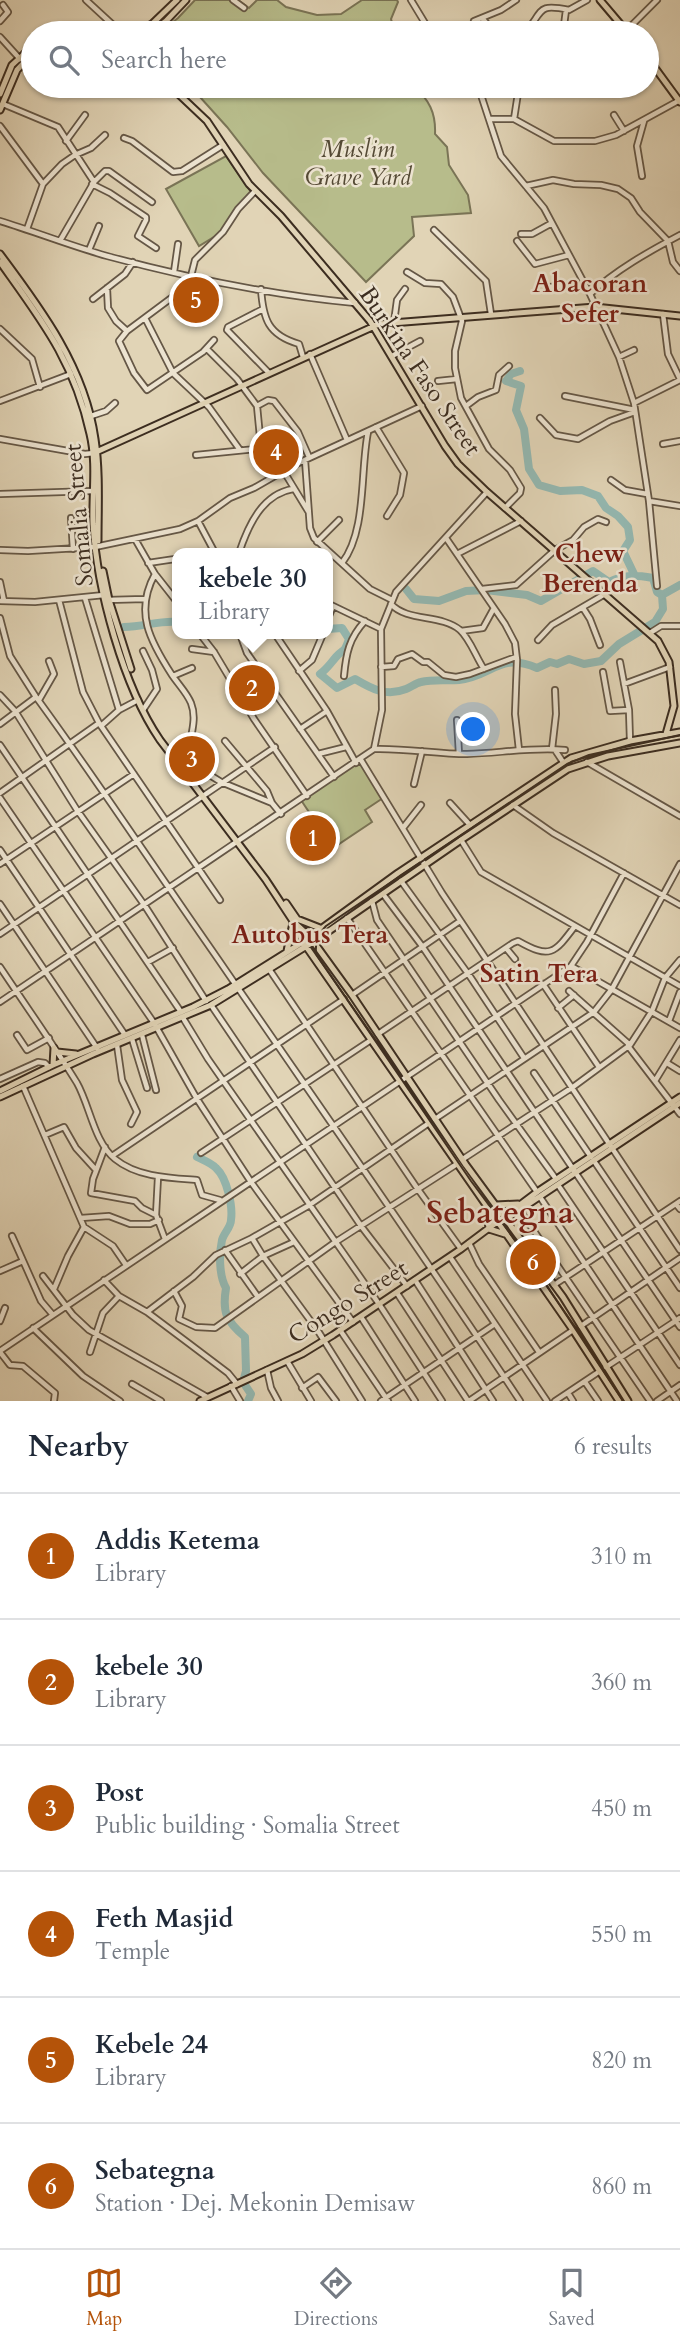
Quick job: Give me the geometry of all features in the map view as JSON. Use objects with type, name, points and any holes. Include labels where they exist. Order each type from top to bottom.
[{"type":"main road","points":[[155,21],[177,0]]},
{"type":"main road","points":[[166,21],[186,0]]},
{"type":"main road","points":[[600,0],[618,21]]},
{"type":"main road","points":[[0,94],[7,74],[21,59]]},
{"type":"main road","points":[[2,107],[21,59]]},
{"type":"main road","points":[[659,73],[680,101]]},
{"type":"main road","name":"Burkina Faso Street","points":[[183,98],[207,121],[255,191],[281,216],[374,326],[454,458],[487,492],[648,631],[666,654],[674,706],[666,734]]},
{"type":"main road","points":[[0,254],[64,347],[78,377],[88,417]]},
{"type":"main road","name":"Somalia Street","points":[[0,262],[53,337],[72,373],[88,417],[95,453],[93,491],[97,546],[106,598],[138,700],[160,740],[241,841],[294,921],[304,944],[400,1081],[432,1121]]},
{"type":"main road","points":[[97,546],[95,453],[374,326],[394,322],[595,307],[680,316]]},
{"type":"main road","points":[[106,598],[144,709]]},
{"type":"main road","points":[[674,706],[679,715]]},
{"type":"main road","points":[[311,939],[322,935],[383,894],[470,825],[564,762],[578,755],[630,741],[680,732]]},
{"type":"main road","points":[[0,1097],[82,1053],[182,1015],[238,986],[295,952],[320,928],[461,840],[549,781],[587,762],[680,743]]},
{"type":"main road","points":[[241,841],[297,919],[320,928]]},
{"type":"main road","points":[[294,921],[311,939],[352,995],[497,1223],[573,1330],[628,1401]]},
{"type":"main road","points":[[287,951],[294,921]]},
{"type":"main road","points":[[321,954],[322,935]]},
{"type":"main road","points":[[238,986],[287,951],[304,944]]},
{"type":"main road","points":[[295,952],[315,959]]},
{"type":"main road","points":[[0,1090],[51,1066],[64,1064],[142,1035],[155,1026]]},
{"type":"main road","points":[[51,1066],[56,1050],[66,1054],[82,1053]]},
{"type":"main road","points":[[490,1228],[676,1104],[680,1097]]},
{"type":"main road","points":[[432,1121],[463,1159],[554,1285],[581,1326],[619,1401]]},
{"type":"main road","points":[[495,1205],[522,1208]]},
{"type":"main road","points":[[487,1207],[490,1228]]},
{"type":"main road","points":[[518,1235],[517,1222],[522,1208]]},
{"type":"main road","points":[[490,1228],[507,1234]]},
{"type":"main road","name":"Congo Street","points":[[203,1400],[287,1361],[324,1340],[433,1269],[490,1228]]},
{"type":"street","points":[[86,0],[108,21]]},
{"type":"street","points":[[233,0],[244,8]]},
{"type":"street","points":[[411,0],[424,21]]},
{"type":"street","points":[[474,21],[501,10],[516,0]]},
{"type":"street","points":[[534,21],[543,9],[554,6],[566,10],[576,8],[587,0]]},
{"type":"street","points":[[637,21],[657,0]]},
{"type":"street","points":[[0,21],[8,12],[3,5]]},
{"type":"street","points":[[565,21],[566,10]]},
{"type":"street","points":[[0,37],[21,59]]},
{"type":"street","points":[[482,98],[501,156],[538,200],[552,223],[590,294],[619,357],[635,408],[649,501],[657,586]]},
{"type":"street","points":[[514,119],[517,98]]},
{"type":"street","points":[[490,119],[514,119],[554,141],[595,141],[624,131],[680,101]]},
{"type":"street","points":[[2,107],[55,125],[93,183],[146,216],[138,235],[156,248]]},
{"type":"street","points":[[66,141],[85,115]]},
{"type":"street","points":[[614,116],[624,131]]},
{"type":"street","points":[[642,176],[637,146],[644,121]]},
{"type":"street","points":[[0,126],[43,184]]},
{"type":"street","points":[[27,229],[43,184],[62,163],[91,148],[104,135]]},
{"type":"street","points":[[124,138],[175,173],[223,145]]},
{"type":"street","points":[[60,240],[93,183],[108,171],[152,202]]},
{"type":"street","points":[[526,186],[553,180],[613,187],[631,198],[640,212],[668,242],[673,262],[680,271]]},
{"type":"street","points":[[214,340],[207,349],[146,390],[134,373],[119,338],[174,297],[191,276],[195,260],[223,232],[238,209],[255,191]]},
{"type":"street","points":[[0,221],[89,250],[191,276],[355,303]]},
{"type":"street","points":[[521,234],[532,234],[552,223]]},
{"type":"street","points":[[89,250],[99,226]]},
{"type":"street","points":[[434,230],[486,281],[491,314]]},
{"type":"street","points":[[590,294],[632,263],[680,235]]},
{"type":"street","points":[[517,241],[535,264],[569,255]]},
{"type":"street","points":[[174,272],[178,244]]},
{"type":"street","points":[[93,299],[128,271],[133,262]]},
{"type":"street","points":[[407,272],[425,283],[444,286],[453,297],[461,317],[461,326],[455,342],[461,398],[489,449],[510,470],[520,485],[520,493],[505,508]]},
{"type":"street","points":[[548,287],[584,285]]},
{"type":"street","points":[[107,288],[108,307],[116,321],[127,331]]},
{"type":"street","points":[[261,289],[262,309],[271,328],[282,338],[298,344],[303,357]]},
{"type":"street","points":[[394,322],[396,302],[405,289]]},
{"type":"street","points":[[262,309],[227,330],[269,373]]},
{"type":"street","points":[[540,418],[556,435],[578,439],[635,408],[680,379],[664,336],[663,314]]},
{"type":"street","points":[[145,318],[173,373],[205,402],[240,450]]},
{"type":"street","points":[[0,329],[32,359],[40,387]]},
{"type":"street","points":[[392,356],[420,341]]},
{"type":"street","points":[[207,349],[243,385],[257,407],[260,437],[256,449]]},
{"type":"street","points":[[619,357],[634,350]]},
{"type":"street","points":[[310,354],[347,440]]},
{"type":"street","points":[[673,365],[680,362]]},
{"type":"street","points":[[466,406],[478,397],[496,390],[499,375],[509,366]]},
{"type":"street","points":[[0,401],[72,373]]},
{"type":"street","points":[[438,381],[457,379]]},
{"type":"street","points":[[565,396],[635,408]]},
{"type":"street","points":[[257,407],[268,400],[274,401],[298,432],[307,458],[311,532],[324,548]]},
{"type":"street","points":[[88,417],[106,411],[115,403]]},
{"type":"street","points":[[0,550],[73,549],[174,530],[198,521],[228,499],[251,490],[307,458],[422,406]]},
{"type":"street","points":[[376,427],[404,474],[400,495],[387,516]]},
{"type":"street","points":[[342,563],[349,555],[352,544],[362,491],[368,431]]},
{"type":"street","points":[[0,439],[85,454],[95,453]]},
{"type":"street","points":[[663,444],[680,441]]},
{"type":"street","points":[[196,455],[256,449]]},
{"type":"street","points":[[256,449],[274,475]]},
{"type":"street","points":[[283,470],[309,512]]},
{"type":"street","points":[[611,480],[625,490],[647,494]]},
{"type":"street","points":[[241,548],[251,523],[275,494],[293,489]]},
{"type":"street","points":[[0,494],[93,491]]},
{"type":"street","points":[[374,749],[382,716],[381,629],[390,605],[402,583],[487,492]]},
{"type":"street","points":[[649,501],[680,506]]},
{"type":"street","points":[[71,518],[73,549]]},
{"type":"street","points":[[317,542],[339,520]]},
{"type":"street","points":[[484,592],[516,586],[555,550],[573,540],[584,527],[596,520],[606,522]]},
{"type":"street","points":[[198,521],[212,548]]},
{"type":"street","points":[[457,554],[521,521]]},
{"type":"street","points":[[446,538],[512,636],[516,660],[515,704],[519,750]]},
{"type":"street","points":[[135,539],[155,574],[172,596]]},
{"type":"street","points":[[333,555],[370,589],[400,611],[445,623],[461,631],[484,669]]},
{"type":"street","points":[[148,563],[172,559]]},
{"type":"street","points":[[155,574],[145,599],[148,627],[157,652],[189,699],[194,716],[190,762],[221,782],[272,803]]},
{"type":"street","points":[[0,582],[2,601],[145,599]]},
{"type":"street","points":[[538,640],[552,625],[605,594]]},
{"type":"street","points":[[85,598],[119,710]]},
{"type":"street","points":[[59,600],[85,697],[100,725],[219,900]]},
{"type":"street","points":[[333,606],[381,629]]},
{"type":"street","points":[[461,631],[482,628],[494,608]]},
{"type":"street","points":[[583,608],[590,618],[600,645]]},
{"type":"street","points":[[0,618],[4,639],[13,662],[37,699],[238,986],[388,1208],[433,1269],[520,1401]]},
{"type":"street","points":[[344,676],[349,644],[365,621]]},
{"type":"street","points":[[648,631],[661,626],[680,626]]},
{"type":"street","points":[[204,639],[307,796]]},
{"type":"street","points":[[242,639],[247,653],[334,777]]},
{"type":"street","points":[[278,639],[327,711],[346,747],[424,861],[460,921],[680,1250]]},
{"type":"street","points":[[299,671],[312,660],[321,639]]},
{"type":"street","points":[[192,649],[214,652]]},
{"type":"street","points":[[143,651],[157,689],[144,709]]},
{"type":"street","points":[[381,667],[394,666],[398,659],[412,654],[447,676],[461,677],[516,660]]},
{"type":"street","points":[[0,724],[15,711],[37,699],[54,674],[49,660]]},
{"type":"street","points":[[620,662],[629,710],[630,741]]},
{"type":"street","points":[[625,684],[670,667]]},
{"type":"street","points":[[173,676],[192,668]]},
{"type":"street","points":[[603,672],[610,711],[629,710]]},
{"type":"street","points":[[244,703],[271,687]]},
{"type":"street","points":[[555,690],[553,749],[564,762]]},
{"type":"street","points":[[0,695],[15,711],[77,810],[361,1226],[407,1286]]},
{"type":"street","points":[[138,700],[45,761],[0,796],[155,1026],[197,1099],[251,1182],[353,1322]]},
{"type":"street","points":[[0,702],[7,702]]},
{"type":"street","points":[[300,729],[327,711]]},
{"type":"street","points":[[457,720],[459,754]]},
{"type":"street","points":[[225,741],[267,791],[281,814]]},
{"type":"street","points":[[0,745],[148,962],[224,1082],[308,1206],[379,1304],[442,1401]]},
{"type":"street","points":[[0,933],[275,747]]},
{"type":"street","points":[[317,754],[346,747]]},
{"type":"street","points":[[0,1002],[374,749],[459,754],[565,750]]},
{"type":"street","points":[[414,784],[422,751]]},
{"type":"street","points":[[0,760],[10,761]]},
{"type":"street","points":[[587,762],[680,816]]},
{"type":"street","points":[[0,864],[134,774]]},
{"type":"street","points":[[450,803],[470,825]]},
{"type":"street","points":[[402,828],[421,805]]},
{"type":"street","points":[[513,805],[553,833],[680,905]]},
{"type":"street","points":[[461,840],[481,873],[680,986]]},
{"type":"street","points":[[0,850],[125,1035]]},
{"type":"street","points":[[147,1312],[194,1276],[216,1255],[308,1206],[594,1012],[612,989],[680,864]]},
{"type":"street","points":[[54,1401],[55,1393],[23,1366],[10,1364],[0,1352],[570,966],[624,873]]},
{"type":"street","points":[[401,881],[469,975],[524,1059]]},
{"type":"street","points":[[383,894],[422,946],[648,1280],[678,1319],[680,1327]]},
{"type":"street","points":[[372,901],[377,920],[680,1365]]},
{"type":"street","points":[[0,904],[97,1048]]},
{"type":"street","points":[[347,918],[386,971],[677,1401]]},
{"type":"street","points":[[352,995],[460,921]]},
{"type":"street","points":[[378,1034],[506,948],[518,942],[540,952],[549,952],[561,944],[575,926]]},
{"type":"street","points":[[148,962],[173,948]]},
{"type":"street","points":[[506,948],[514,959]]},
{"type":"street","points":[[463,1159],[573,1087],[629,1045],[652,1011],[665,978],[680,960]]},
{"type":"street","points":[[570,966],[680,1028]]},
{"type":"street","points":[[0,967],[49,1038],[82,1094],[105,1147],[112,1156],[130,1168],[158,1177],[197,1180],[202,1195],[222,1200]]},
{"type":"street","points":[[268,968],[416,1188],[461,1249]]},
{"type":"street","points":[[543,984],[599,1067]]},
{"type":"street","points":[[569,991],[629,1045],[676,1104],[680,1114]]},
{"type":"street","points":[[669,1021],[680,992]]},
{"type":"street","points":[[558,1008],[574,995]]},
{"type":"street","points":[[112,1156],[344,999]]},
{"type":"street","points":[[17,1035],[27,1050],[49,1038]]},
{"type":"street","points":[[142,1035],[156,1090]]},
{"type":"street","points":[[132,1039],[147,1088]]},
{"type":"street","points":[[201,1153],[371,1040]]},
{"type":"street","points":[[656,1081],[680,1040]]},
{"type":"street","points":[[117,1045],[122,1080],[137,1114],[131,1124]]},
{"type":"street","points":[[0,1079],[38,1062],[51,1066]]},
{"type":"street","points":[[667,1063],[680,1071]]},
{"type":"street","points":[[534,1073],[680,1288]]},
{"type":"street","points":[[23,1086],[84,1227],[113,1246],[126,1265]]},
{"type":"street","points":[[45,1135],[64,1127],[76,1148],[96,1170]]},
{"type":"street","points":[[105,1147],[91,1193],[135,1201],[157,1217]]},
{"type":"street","points":[[174,1291],[182,1306],[178,1318],[180,1321],[215,1328],[334,1243],[457,1164]]},
{"type":"street","points":[[158,1177],[157,1217],[165,1239]]},
{"type":"street","points":[[554,1285],[678,1202],[680,1209]]},
{"type":"street","points":[[522,1208],[650,1401]]},
{"type":"street","points":[[81,1218],[108,1216],[130,1224],[150,1224],[157,1217]]},
{"type":"street","points":[[54,1289],[84,1227]]},
{"type":"street","points":[[12,1236],[41,1301],[53,1315]]},
{"type":"street","points":[[252,1238],[324,1340],[362,1401]]},
{"type":"street","points":[[240,1273],[263,1256],[294,1242]]},
{"type":"street","points":[[470,1243],[479,1264],[539,1352]]},
{"type":"street","points":[[224,1251],[258,1297]]},
{"type":"street","points":[[450,1257],[547,1401]]},
{"type":"street","points":[[581,1326],[680,1258]]},
{"type":"street","points":[[0,1271],[23,1261]]},
{"type":"street","points":[[43,1276],[67,1307],[95,1334],[203,1400]]},
{"type":"street","points":[[104,1280],[119,1296],[147,1312],[228,1373],[238,1383],[240,1401]]},
{"type":"street","points":[[415,1280],[493,1401]]},
{"type":"street","points":[[397,1293],[468,1401],[573,1330]]},
{"type":"street","points":[[90,1352],[107,1307],[119,1296]]},
{"type":"street","points":[[0,1321],[5,1308]]},
{"type":"street","points":[[361,1317],[415,1401]]},
{"type":"street","points":[[555,1401],[678,1319]]},
{"type":"street","points":[[340,1330],[385,1400],[495,1324]]},
{"type":"street","points":[[33,1328],[83,1376],[120,1401]]},
{"type":"street","points":[[287,1361],[311,1401]]},
{"type":"street","points":[[267,1370],[271,1388],[278,1401]]},
{"type":"street","points":[[302,1388],[318,1377],[336,1401]]},
{"type":"street","points":[[585,1382],[598,1401]]},
{"type":"street","points":[[132,1384],[161,1401]]},
{"type":"street","points":[[657,1401],[680,1385]]},
{"type":"street","points":[[568,1393],[573,1401]]},
{"type":"green space","points":[[195,0],[238,0],[249,8],[257,0],[277,0],[286,7],[317,15],[341,14],[362,0],[398,2],[392,21],[174,21]]},
{"type":"green space","name":"Muslim Grave Yard","points":[[201,98],[424,98],[434,119],[435,134],[447,147],[449,165],[468,195],[471,213],[412,217],[414,236],[366,282],[263,173]]},
{"type":"green space","points":[[226,156],[253,195],[235,209],[222,232],[199,246],[166,189]]},
{"type":"green space","points":[[360,761],[383,798],[365,810],[372,822],[333,848],[301,800]]},
{"type":"waterway","points":[[520,371],[511,374],[506,381],[521,386],[516,410],[524,429],[529,469],[539,485],[560,491],[582,490],[598,496],[606,508],[628,527],[630,540],[623,551],[634,574]]},
{"type":"waterway","points":[[406,589],[414,599],[439,601],[466,591],[486,590],[527,595],[541,601],[593,571],[609,582],[630,576],[653,578],[657,592],[662,595],[680,585]]},
{"type":"waterway","points":[[333,629],[342,628],[349,639],[345,649],[320,674],[337,688],[355,679],[373,689],[392,692],[426,681],[471,678],[505,664],[524,664],[537,668],[550,662],[557,664],[569,659],[584,664],[601,661],[619,644],[655,622],[663,609],[662,595]]},
{"type":"waterway","points":[[124,627],[172,622]]},
{"type":"waterway","points":[[197,1157],[220,1173],[230,1200],[231,1223],[222,1240],[220,1265],[226,1288],[227,1316],[245,1337],[246,1371],[243,1382],[251,1394],[248,1401]]},
{"type":"tram line","points":[[623,1401],[532,1263],[471,1181],[316,954],[316,945],[326,926],[567,764],[589,755],[680,735]]},
{"type":"place","name":"Kebele 24","points":[[196,300]]},
{"type":"place","name":"Feth Masjid","points":[[276,452]]},
{"type":"place","name":"kebele 30","points":[[252,688]]},
{"type":"place","name":"Post","points":[[192,759]]},
{"type":"place","name":"Addis Ketema","points":[[313,838]]},
{"type":"place","name":"Sebategna","points":[[533,1262]]},
{"type":"district","name":"Abacoran Sefer","points":[[590,298]]},
{"type":"district","name":"Chew Berenda","points":[[590,568]]},
{"type":"district","name":"Autobus Tera","points":[[310,934]]},
{"type":"district","name":"Satin Tera","points":[[539,973]]},
{"type":"district","name":"Sebategna","points":[[500,1213]]}]
